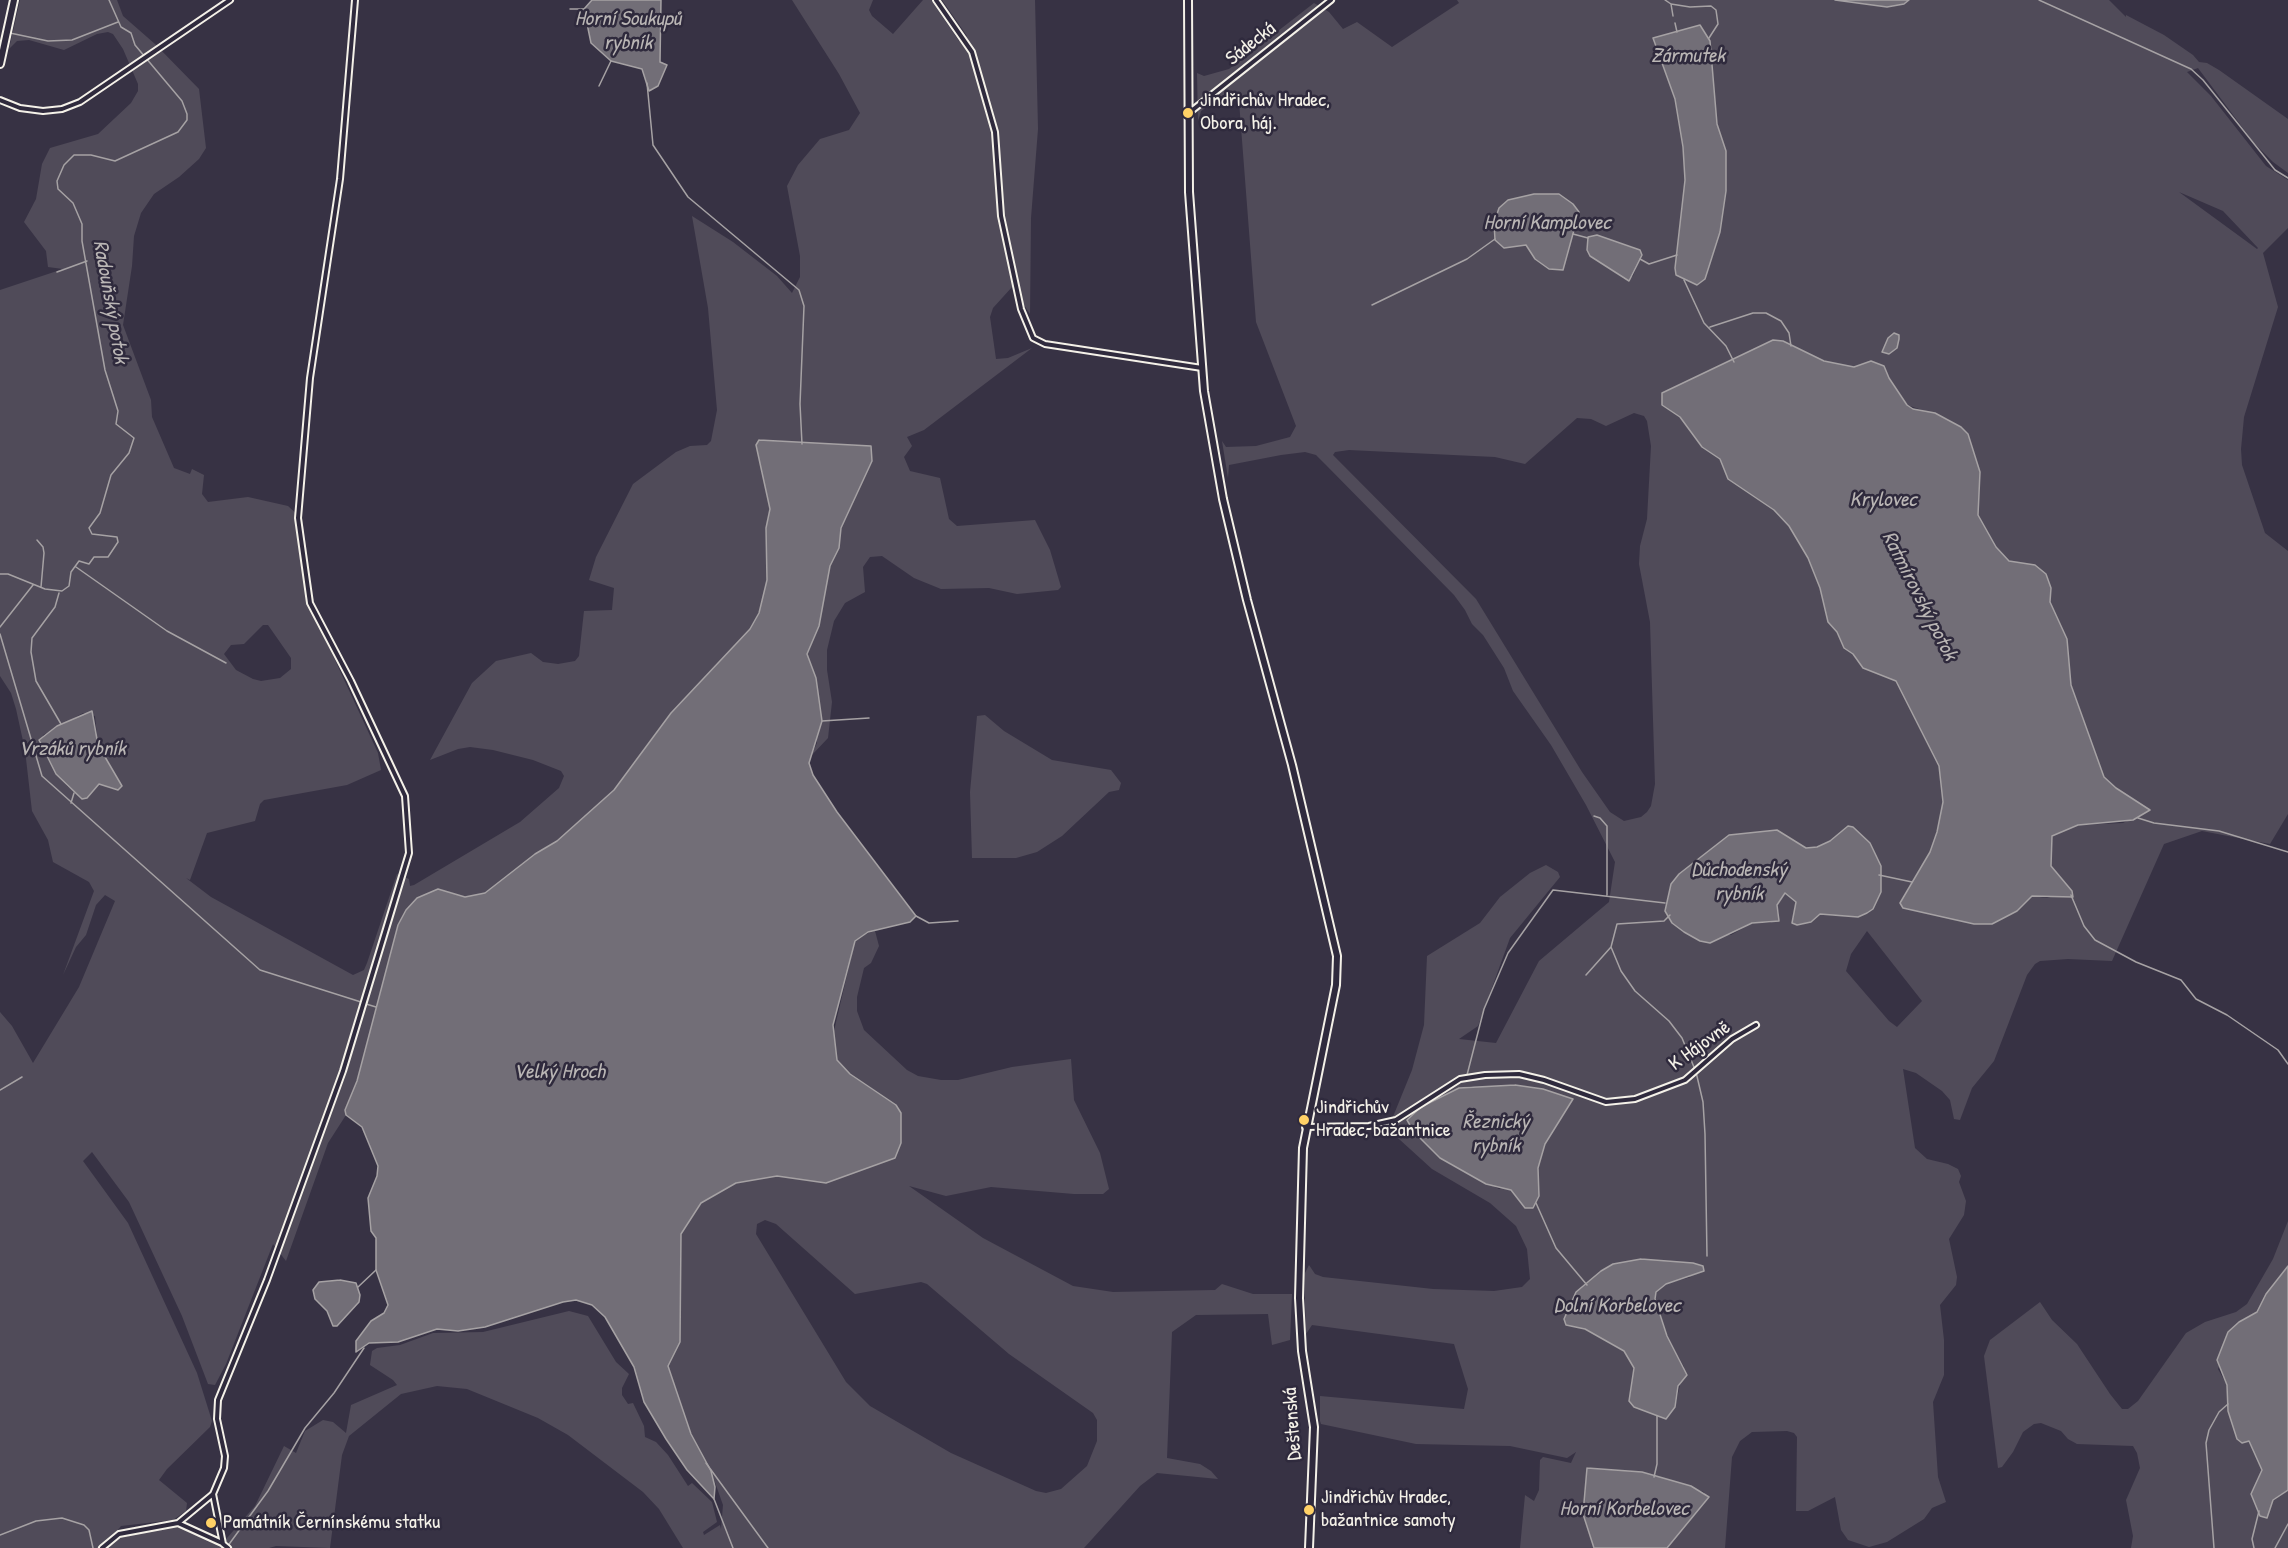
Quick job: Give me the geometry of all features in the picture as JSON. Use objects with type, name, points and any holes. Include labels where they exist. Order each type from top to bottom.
[{"type":"main road","points":[[0,64],[14,0]]},
{"type":"main road","name":"Deštenská","points":[[1188,0],[1189,192],[1202,368],[1223,499],[1247,600],[1292,765],[1337,956],[1336,985],[1305,1127],[1299,1298],[1302,1351],[1314,1427],[1309,1548]]},
{"type":"street","points":[[0,100],[32,110],[62,109],[80,102],[230,0]]},
{"type":"street","points":[[102,1548],[119,1534],[178,1523],[213,1494],[224,1468],[225,1456],[217,1419],[218,1400],[267,1280],[343,1071],[409,852],[405,796],[351,681],[310,603],[298,518],[310,378],[340,179],[355,0]]},
{"type":"street","points":[[936,0],[972,52],[995,132],[1001,216],[1021,309],[1033,338],[1045,344],[1202,368]]},
{"type":"street","name":"Sádecká","points":[[1190,112],[1331,0]]},
{"type":"street","name":"K Hájovně","points":[[1305,1127],[1369,1126],[1396,1120],[1460,1079],[1485,1075],[1527,1076],[1606,1102],[1635,1098],[1685,1080],[1732,1039],[1756,1025]]},
{"type":"street","points":[[213,1494],[223,1544]]},
{"type":"street","points":[[178,1523],[228,1548]]},
{"type":"shaded area","points":[[20,0],[117,0],[123,16],[155,44],[199,89],[206,148],[199,159],[179,177],[154,194],[141,213],[134,236],[123,325],[151,400],[152,417],[174,468],[190,474],[192,469],[204,475],[202,494],[208,502],[248,497],[288,506],[302,519],[316,619],[378,753],[381,770],[347,785],[264,800],[260,804],[255,821],[207,833],[190,880],[186,878],[211,897],[353,975],[364,970],[397,874],[409,879],[410,886],[414,885],[520,822],[559,788],[564,776],[561,771],[533,760],[493,750],[470,747],[458,749],[430,760],[472,683],[496,661],[531,653],[543,662],[558,664],[575,661],[579,656],[584,611],[612,610],[614,588],[589,580],[596,557],[633,484],[676,452],[690,446],[707,445],[711,441],[717,410],[708,308],[692,216],[733,242],[777,276],[792,293],[800,277],[800,256],[787,186],[798,165],[820,139],[849,130],[860,113],[839,74],[792,0],[873,0],[869,10],[872,16],[893,34],[923,0],[931,0],[959,41],[967,36],[942,0],[1035,0],[1038,129],[1031,218],[1030,314],[1012,287],[993,308],[990,317],[996,359],[1008,358],[1032,348],[924,430],[907,437],[912,446],[904,457],[910,471],[940,478],[949,519],[957,526],[1035,520],[1050,550],[1061,587],[1058,590],[1017,594],[989,588],[941,589],[914,578],[882,556],[870,557],[863,567],[865,592],[845,603],[834,621],[827,650],[827,670],[832,702],[828,738],[811,756],[817,743],[816,678],[807,655],[819,626],[830,566],[839,548],[841,528],[872,461],[871,446],[759,440],[756,445],[770,509],[766,528],[767,580],[759,613],[750,629],[671,713],[614,790],[557,841],[535,854],[485,893],[465,897],[438,889],[398,925],[357,1081],[345,1110],[346,1115],[328,1143],[286,1261],[273,1244],[226,1364],[215,1385],[208,1384],[182,1316],[129,1202],[92,1152],[83,1161],[128,1223],[197,1373],[212,1421],[210,1427],[167,1469],[159,1480],[187,1503],[186,1511],[173,1520],[121,1526],[103,1548],[0,1548],[0,1012],[12,1026],[33,1063],[79,987],[115,901],[105,895],[96,905],[86,935],[76,947],[63,975],[94,891],[89,882],[53,862],[48,840],[32,811],[25,750],[16,709],[11,693],[0,676],[0,290],[63,269],[48,267],[46,251],[24,222],[36,199],[42,164],[50,148],[98,134],[131,103],[138,91],[138,84],[123,49],[113,34],[108,32],[97,34],[64,50],[29,40],[17,41],[9,49]],"holes":[[[263,625],[268,625],[291,658],[291,669],[280,678],[261,681],[236,670],[224,654],[231,645],[244,644]],[[83,713],[95,716],[98,745],[113,789],[99,784],[89,795],[68,787],[56,774],[41,746],[43,735]]]},
{"type":"shaded area","points":[[1457,0],[1835,0],[1887,7],[1904,4],[1909,0],[2109,0],[2126,17],[2126,15],[2164,35],[2193,55],[2199,62],[2207,63],[2219,70],[2288,119],[2288,173],[2254,143],[2198,68],[2187,72],[2211,96],[2266,166],[2288,180],[2288,228],[2263,253],[2278,307],[2244,417],[2241,449],[2242,465],[2265,533],[2288,551],[2288,814],[2270,844],[2202,831],[2164,844],[2112,961],[2068,959],[2040,961],[2035,964],[2027,975],[1994,1061],[1972,1088],[1960,1120],[1954,1119],[1950,1100],[1942,1091],[1916,1073],[1903,1069],[1915,1148],[1927,1159],[1958,1169],[1961,1176],[1959,1182],[1966,1201],[1964,1215],[1949,1239],[1957,1277],[1956,1285],[1940,1305],[1944,1340],[1944,1375],[1933,1402],[1938,1477],[1946,1502],[1932,1508],[1924,1519],[1887,1542],[1869,1547],[1848,1540],[1841,1530],[1835,1497],[1808,1511],[1796,1511],[1797,1437],[1794,1433],[1787,1431],[1752,1432],[1740,1441],[1732,1457],[1725,1548],[1667,1548],[1705,1503],[1704,1492],[1642,1472],[1587,1468],[1583,1514],[1594,1548],[1520,1548],[1525,1495],[1534,1501],[1539,1490],[1540,1460],[1543,1457],[1571,1463],[1576,1452],[1567,1458],[1510,1446],[1416,1444],[1321,1424],[1320,1421],[1320,1396],[1464,1409],[1468,1389],[1454,1344],[1312,1325],[1306,1334],[1304,1275],[1309,1265],[1315,1274],[1323,1277],[1433,1289],[1494,1291],[1522,1287],[1530,1279],[1527,1249],[1516,1226],[1490,1203],[1432,1169],[1388,1129],[1412,1070],[1424,1025],[1427,956],[1480,923],[1500,897],[1530,873],[1546,865],[1558,872],[1560,877],[1510,938],[1478,1026],[1459,1039],[1496,1043],[1539,961],[1609,902],[1615,862],[1586,805],[1551,745],[1513,691],[1504,668],[1483,635],[1472,624],[1454,595],[1316,455],[1305,452],[1229,465],[1228,478],[1222,441],[1226,447],[1256,446],[1290,437],[1296,426],[1256,322],[1239,101],[1234,94],[1225,94],[1201,111],[1198,122],[1197,73],[1204,76],[1229,69],[1314,3],[1329,12],[1343,29],[1357,22],[1392,47],[1459,3]],"holes":[[[1678,32],[1710,41],[1717,124],[1726,151],[1726,191],[1720,232],[1705,279],[1675,268],[1685,179],[1683,147],[1675,99],[1653,38]],[[2179,192],[2223,211],[2257,249]],[[1597,235],[1633,247],[1640,258],[1633,276],[1624,279],[1606,265]],[[1773,340],[1783,341],[1824,361],[1854,367],[1871,361],[1884,366],[1907,405],[1946,418],[1968,433],[1980,472],[1978,515],[1996,547],[2009,561],[2035,565],[2046,574],[2051,588],[2050,602],[2067,639],[2071,684],[2104,777],[2149,810],[2123,823],[2078,825],[2052,836],[2051,866],[2072,891],[2047,898],[2032,896],[2017,911],[1991,924],[1974,924],[1903,908],[1900,902],[1930,852],[1937,832],[1943,802],[1939,766],[1896,681],[1863,668],[1853,654],[1844,648],[1837,632],[1828,622],[1820,588],[1808,558],[1789,526],[1774,510],[1728,479],[1720,459],[1702,447],[1680,416],[1733,360]],[[1634,413],[1644,416],[1651,446],[1647,519],[1640,546],[1639,564],[1650,622],[1655,784],[1651,806],[1647,812],[1641,817],[1624,821],[1610,812],[1582,772],[1476,599],[1333,455],[1335,452],[1349,450],[1495,457],[1525,464],[1577,418],[1591,419],[1606,426]],[[1848,826],[1853,827],[1881,866],[1881,882],[1858,917],[1819,914],[1811,922],[1792,922],[1796,902],[1785,893],[1777,905],[1779,915],[1770,923],[1752,923],[1731,935],[1672,923],[1665,911],[1671,884],[1709,851],[1785,835],[1806,848],[1817,847],[1830,841]],[[1867,931],[1922,1001],[1897,1027],[1889,1021],[1846,971],[1851,954]],[[1471,1086],[1565,1112],[1545,1144],[1538,1168],[1539,1196],[1533,1208],[1525,1208],[1506,1187],[1499,1189],[1451,1165],[1414,1132],[1411,1115],[1434,1100],[1459,1088]],[[1601,1271],[1691,1277],[1666,1284],[1656,1292],[1655,1299],[1667,1336],[1684,1367],[1675,1407],[1666,1419],[1630,1393],[1634,1368],[1624,1351],[1585,1329],[1576,1292]]]},
{"type":"shaded area","points":[[985,715],[1004,731],[1052,760],[1111,770],[1121,783],[1119,790],[1109,792],[1062,836],[1037,852],[1016,858],[972,858],[970,792],[977,716]]},
{"type":"shaded area","points":[[875,931],[879,946],[871,963],[864,968],[857,997],[857,1011],[864,1030],[907,1070],[918,1076],[941,1080],[958,1080],[1012,1067],[1071,1059],[1074,1100],[1100,1153],[1109,1189],[1103,1194],[1074,1194],[991,1187],[946,1196],[909,1186],[983,1238],[1073,1286],[1113,1292],[1215,1290],[1222,1284],[1253,1294],[1292,1294],[1290,1340],[1272,1345],[1268,1314],[1196,1315],[1172,1332],[1167,1458],[1200,1464],[1218,1479],[1157,1473],[1140,1486],[1084,1548],[683,1548],[659,1509],[643,1492],[568,1435],[538,1418],[467,1389],[437,1386],[401,1394],[349,1436],[342,1455],[330,1548],[276,1546],[269,1548],[109,1548],[115,1539],[128,1534],[175,1526],[198,1534],[220,1546],[255,1506],[284,1446],[296,1453],[305,1431],[323,1420],[333,1422],[346,1433],[351,1405],[397,1385],[370,1365],[372,1351],[377,1348],[400,1345],[433,1333],[483,1332],[569,1311],[588,1316],[616,1362],[629,1374],[622,1388],[622,1395],[628,1404],[633,1403],[644,1426],[645,1437],[656,1442],[668,1455],[688,1486],[692,1483],[712,1502],[717,1522],[703,1532],[704,1535],[720,1525],[721,1529],[723,1505],[711,1471],[691,1434],[668,1366],[680,1342],[681,1234],[701,1203],[736,1183],[777,1176],[826,1183],[864,1169],[896,1105],[850,1074],[837,1060],[833,1035],[855,941],[862,935]],"holes":[[[765,1220],[776,1224],[855,1294],[921,1282],[927,1284],[1009,1354],[1093,1413],[1097,1420],[1097,1441],[1087,1466],[1061,1489],[1046,1493],[1036,1491],[951,1453],[870,1406],[846,1382],[756,1234],[757,1224]]]},
{"type":"shaded area","points":[[2288,1221],[2288,1266],[2266,1294],[2257,1312],[2239,1322],[2218,1369],[2227,1385],[2228,1411],[2249,1440],[2262,1470],[2251,1494],[2267,1518],[2273,1500],[2288,1490],[2288,1548],[2131,1548],[2133,1536],[2126,1500],[2140,1468],[2133,1446],[2077,1444],[2061,1431],[2041,1423],[2034,1424],[2023,1432],[2013,1452],[2002,1467],[1998,1468],[1984,1356],[1990,1340],[2040,1302],[2052,1320],[2077,1344],[2122,1409],[2128,1409],[2138,1401],[2186,1333],[2205,1322],[2236,1312],[2247,1304],[2273,1259]]},
{"type":"water","name":"Horní Soukupů rybník","points":[[592,0],[661,0],[660,62],[667,65],[658,86],[649,91],[642,69],[611,61],[591,43],[584,9]]},
{"type":"water","points":[[1835,0],[1909,0],[1904,4],[1887,7]]},
{"type":"water","name":"Zármutek","points":[[1700,25],[1710,41],[1717,124],[1726,151],[1726,191],[1720,232],[1705,279],[1697,285],[1676,275],[1685,180],[1683,147],[1675,99],[1653,38]]},
{"type":"water","name":"Horní Kamplovec","points":[[1534,194],[1559,194],[1573,204],[1579,212],[1563,270],[1549,269],[1535,259],[1526,245],[1504,248],[1495,240],[1494,223],[1499,208],[1508,200]]},
{"type":"water","points":[[1597,235],[1640,250],[1642,255],[1629,281],[1590,256],[1587,250],[1588,237]]},
{"type":"water","points":[[1894,333],[1899,335],[1897,348],[1889,354],[1882,352],[1888,338]]},
{"type":"water","name":"Krylovec","points":[[1773,340],[1783,341],[1824,361],[1854,367],[1871,361],[1884,366],[1907,405],[1913,409],[1935,413],[1961,427],[1968,434],[1980,472],[1978,515],[1996,547],[2009,561],[2035,565],[2046,574],[2051,588],[2050,602],[2067,639],[2071,685],[2104,777],[2116,788],[2150,810],[2133,820],[2078,825],[2052,836],[2051,866],[2072,891],[2073,897],[2032,896],[2017,911],[1992,924],[1974,924],[1903,908],[1900,903],[1930,852],[1937,832],[1943,802],[1939,766],[1896,681],[1863,668],[1853,654],[1844,648],[1837,632],[1828,622],[1820,588],[1808,558],[1789,526],[1774,510],[1728,479],[1720,459],[1702,447],[1680,417],[1662,405],[1662,393]]},
{"type":"water","name":"Velký Hroch","points":[[759,440],[871,446],[872,461],[841,528],[839,548],[830,566],[819,626],[807,654],[816,678],[822,721],[809,763],[813,775],[837,812],[916,916],[910,922],[868,932],[855,941],[833,1025],[837,1060],[850,1074],[896,1105],[901,1113],[901,1143],[895,1158],[826,1183],[777,1176],[736,1183],[701,1203],[681,1234],[680,1342],[668,1366],[691,1434],[711,1471],[715,1487],[714,1499],[687,1470],[666,1439],[644,1402],[634,1367],[605,1317],[592,1305],[576,1300],[563,1302],[485,1327],[458,1331],[437,1329],[398,1342],[369,1343],[356,1352],[356,1341],[371,1321],[384,1313],[388,1305],[376,1270],[376,1238],[371,1231],[368,1198],[377,1176],[378,1166],[362,1127],[346,1115],[345,1110],[357,1081],[398,925],[406,910],[417,898],[438,889],[465,897],[485,893],[535,854],[557,841],[614,790],[671,713],[750,629],[759,613],[767,580],[766,528],[770,509],[756,445]]},
{"type":"water","name":"Vrzáků rybník","points":[[92,711],[98,745],[122,786],[118,790],[99,784],[87,798],[82,799],[56,774],[39,740],[57,726]]},
{"type":"water","name":"Důchodenský rybník","points":[[1848,826],[1853,827],[1870,843],[1881,866],[1881,892],[1873,909],[1867,913],[1858,917],[1820,914],[1811,922],[1797,925],[1792,923],[1796,902],[1785,893],[1777,905],[1779,921],[1752,923],[1710,943],[1700,941],[1684,932],[1672,923],[1665,911],[1671,884],[1679,874],[1729,835],[1777,830],[1806,848],[1817,847],[1830,841]]},
{"type":"water","name":"Řeznický rybník","points":[[1515,1085],[1543,1089],[1573,1099],[1545,1144],[1538,1168],[1539,1196],[1533,1208],[1525,1208],[1511,1190],[1486,1184],[1440,1158],[1414,1132],[1407,1120],[1421,1107],[1459,1088]]},
{"type":"water","name":"Dolní Korbelovec","points":[[1641,1259],[1693,1263],[1703,1266],[1704,1271],[1666,1284],[1656,1292],[1655,1299],[1667,1336],[1687,1375],[1678,1386],[1675,1407],[1666,1419],[1634,1407],[1629,1401],[1634,1368],[1624,1351],[1585,1329],[1566,1325],[1564,1319],[1576,1292],[1601,1271],[1613,1264]]},
{"type":"water","points":[[2288,1266],[2288,1490],[2273,1500],[2267,1518],[2260,1516],[2251,1494],[2262,1470],[2249,1441],[2242,1443],[2237,1439],[2228,1411],[2227,1385],[2217,1360],[2228,1332],[2239,1322],[2257,1312],[2266,1294]]},
{"type":"water","points":[[340,1280],[356,1283],[360,1295],[359,1302],[337,1326],[333,1326],[327,1311],[315,1299],[313,1290],[319,1282]]},
{"type":"water","name":"Horní Korbelovec","points":[[1587,1468],[1642,1472],[1691,1486],[1709,1497],[1667,1548],[1594,1548],[1583,1514]]},
{"type":"waterway","name":"Radouňský potok","points":[[0,574],[8,574],[45,589],[62,591],[69,586],[71,572],[79,561],[89,564],[94,557],[108,557],[118,542],[117,537],[92,534],[89,528],[100,513],[111,475],[129,453],[134,438],[116,424],[118,411],[105,370],[82,241],[82,224],[73,203],[58,189],[57,181],[64,165],[74,155],[91,155],[115,161],[178,132],[187,120],[187,114],[182,101],[135,45],[131,33],[121,27],[109,0]]},
{"type":"waterway","name":"Ratmírovský potok","points":[[1665,0],[1671,4],[1673,16]]},
{"type":"waterway","points":[[2039,0],[2191,69],[2203,80],[2275,170],[2288,178]]},
{"type":"waterway","points":[[1671,4],[1690,7],[1711,6],[1716,10],[1718,24],[1709,38]]},
{"type":"waterway","points":[[570,9],[584,9]]},
{"type":"waterway","points":[[10,33],[48,41],[72,40],[118,22]]},
{"type":"waterway","name":"Ratmírovský potok","points":[[1675,23],[1677,32]]},
{"type":"waterway","points":[[599,86],[611,61]]},
{"type":"waterway","points":[[647,83],[653,145],[688,197],[799,290],[804,306],[800,404],[802,444]]},
{"type":"waterway","points":[[1573,234],[1588,238]]},
{"type":"waterway","points":[[1372,305],[1467,259],[1495,239]]},
{"type":"waterway","points":[[1640,259],[1649,264],[1677,255]]},
{"type":"waterway","points":[[57,272],[87,261]]},
{"type":"waterway","name":"Ratmírovský potok","points":[[1684,280],[1704,323],[1726,346],[1734,362]]},
{"type":"waterway","points":[[1710,327],[1753,313],[1766,313],[1781,321],[1789,333],[1791,346]]},
{"type":"waterway","points":[[37,540],[43,547],[44,553],[41,587]]},
{"type":"waterway","points":[[76,567],[167,631],[226,663]]},
{"type":"waterway","points":[[0,627],[33,585]]},
{"type":"waterway","points":[[59,593],[55,607],[32,638],[31,652],[36,681],[61,724]]},
{"type":"waterway","points":[[0,634],[42,776],[260,970],[361,1002]]},
{"type":"waterway","points":[[822,721],[869,718]]},
{"type":"waterway","points":[[71,803],[74,793]]},
{"type":"waterway","points":[[1594,816],[1600,818],[1607,826],[1607,895]]},
{"type":"waterway","points":[[2138,818],[2154,823],[2219,831],[2288,852]]},
{"type":"waterway","points":[[1879,875],[1912,882]]},
{"type":"waterway","points":[[1467,1075],[1484,1009],[1508,953],[1553,890],[1665,903]]},
{"type":"waterway","name":"Ratmírovský potok","points":[[2071,895],[2084,926],[2095,940],[2136,962],[2181,980],[2196,999],[2227,1015],[2278,1050],[2288,1064]]},
{"type":"waterway","points":[[1670,915],[1664,921],[1617,924],[1611,947],[1621,971],[1635,991],[1669,1021],[1682,1038],[1696,1072],[1703,1102],[1705,1134],[1707,1256]]},
{"type":"waterway","points":[[916,916],[929,923],[958,921]]},
{"type":"waterway","points":[[1586,975],[1611,947]]},
{"type":"waterway","points":[[366,1004],[376,1007]]},
{"type":"waterway","points":[[0,1090],[22,1077]]},
{"type":"waterway","points":[[1536,1203],[1556,1248],[1587,1285]]},
{"type":"waterway","points":[[358,1287],[376,1270]]},
{"type":"waterway","points":[[227,1547],[268,1491],[305,1428],[334,1393],[364,1348]]},
{"type":"waterway","points":[[2214,1548],[2206,1443],[2209,1430],[2219,1412],[2228,1404]]},
{"type":"waterway","points":[[1654,1477],[1657,1464],[1657,1416]]},
{"type":"waterway","points":[[706,1463],[768,1548]]},
{"type":"waterway","points":[[714,1499],[733,1548]]},
{"type":"waterway","name":"Ratmírovský potok","points":[[2254,1548],[2252,1539],[2259,1511]]},
{"type":"waterway","points":[[0,1535],[36,1521],[62,1518],[84,1525],[89,1530],[93,1548]]},
{"type":"waterway","points":[[2275,1548],[2288,1524]]},
{"type":"place","name":"Jindřichův Hradec, Obora, háj.","points":[[1188,113]]},
{"type":"place","name":"Jindřichův Hradec, bažantnice","points":[[1304,1120]]},
{"type":"place","name":"Jindřichův Hradec, bažantnice samoty","points":[[1309,1510]]},
{"type":"place","name":"Památník Černínskému statku","points":[[211,1523]]}]
